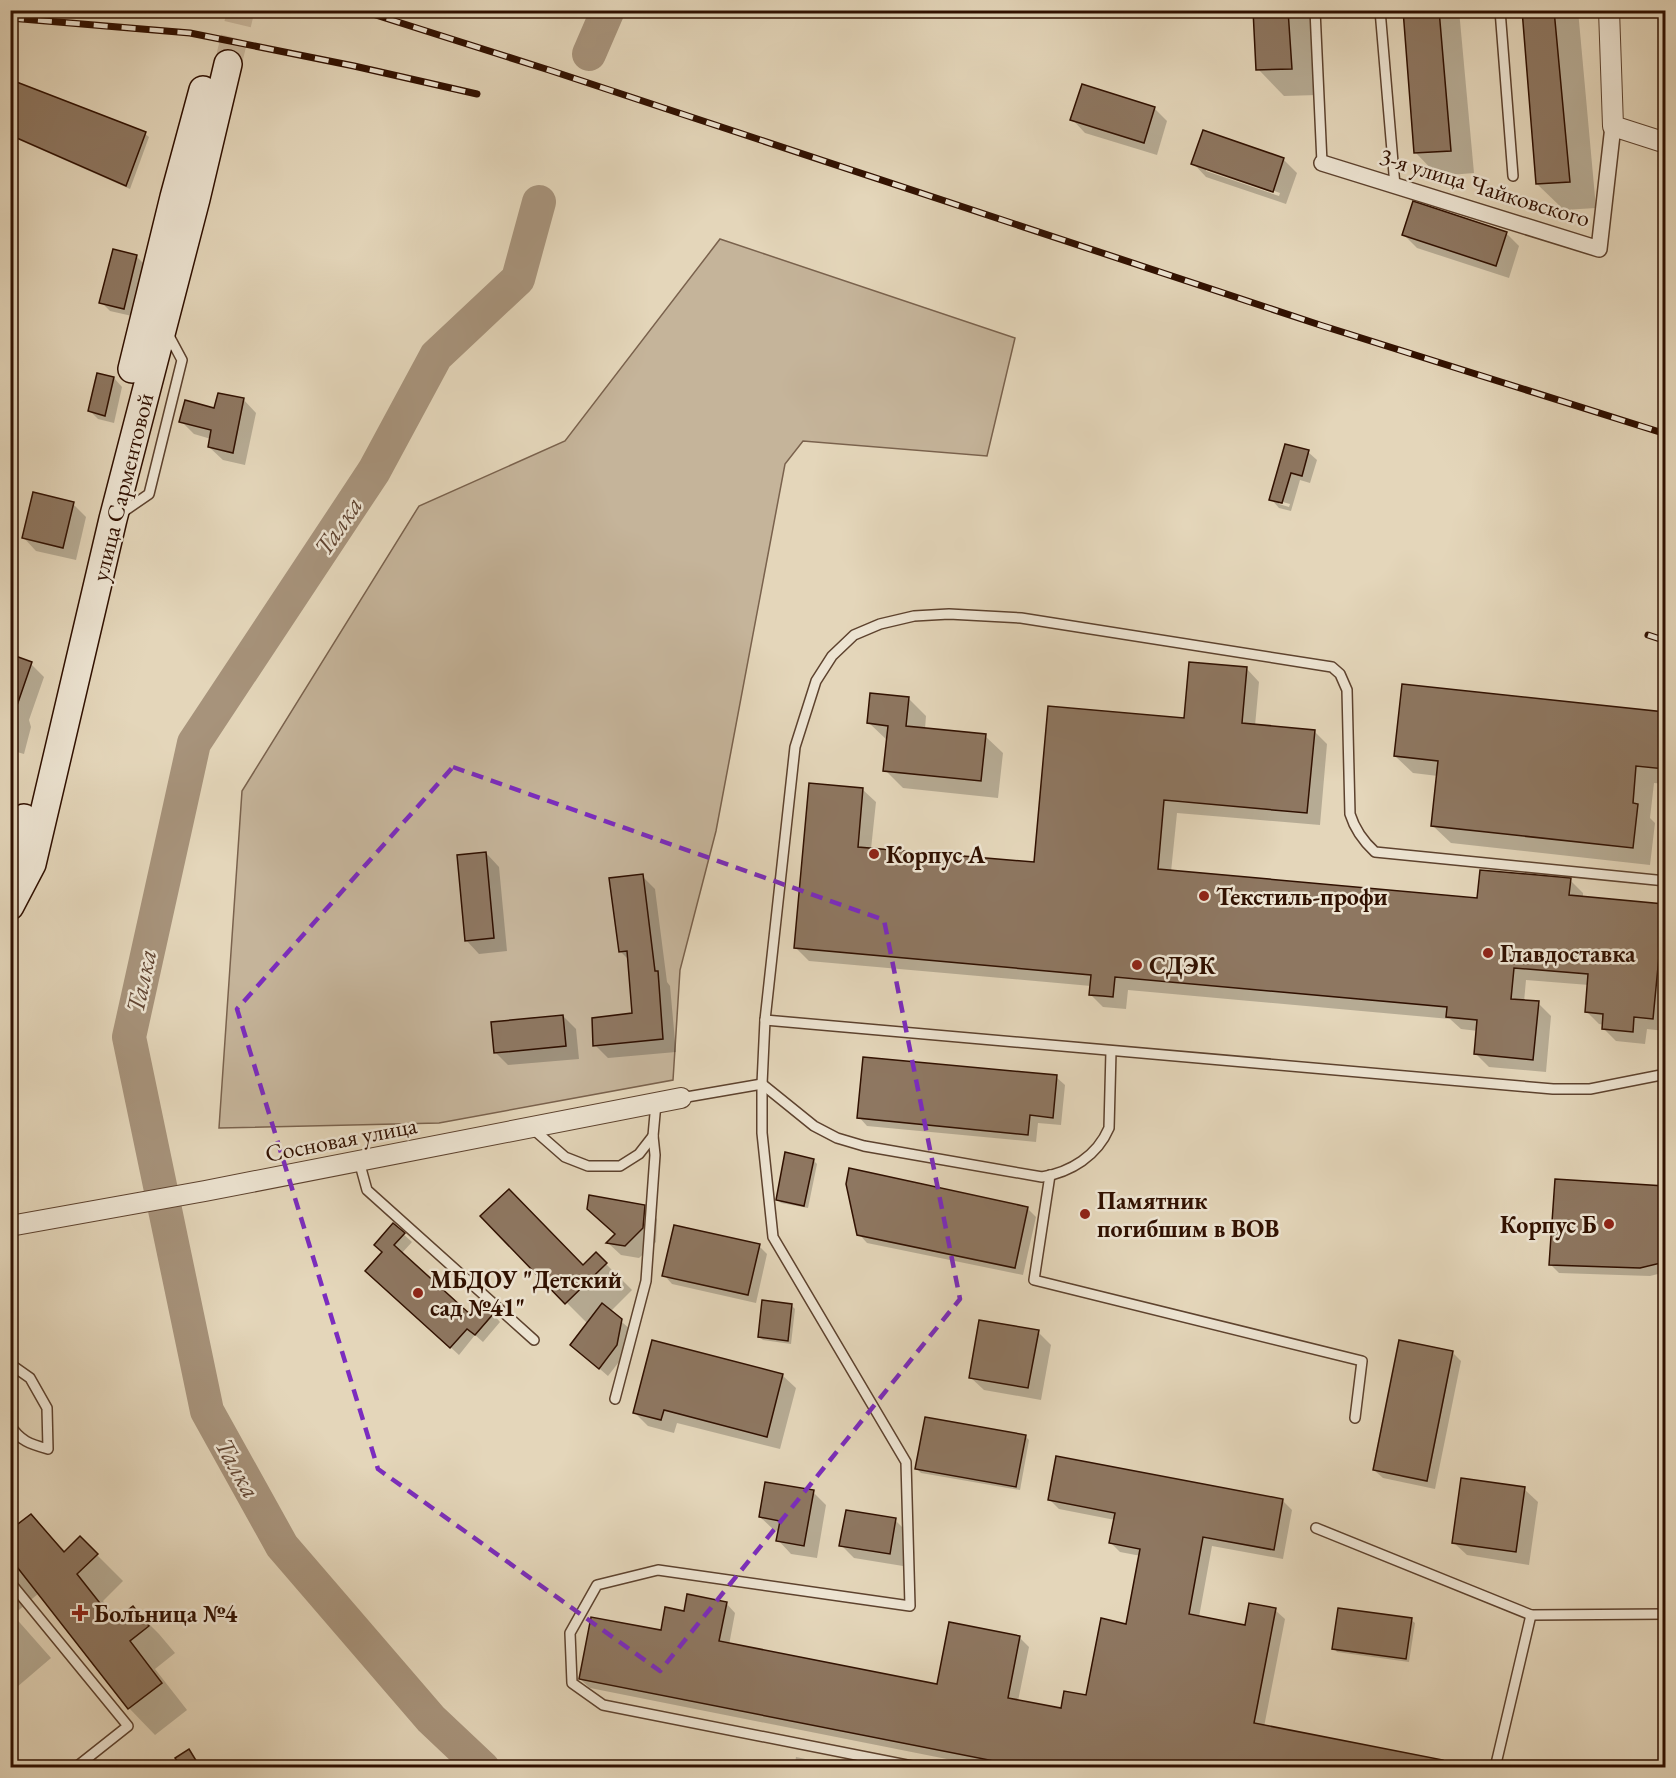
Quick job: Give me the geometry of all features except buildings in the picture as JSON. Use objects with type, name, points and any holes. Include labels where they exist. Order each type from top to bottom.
[{"type":"main road","name":"улица Сарментовой","points":[[10,859],[16,851],[220,62]]},
{"type":"main road","name":"улица Сарментовой","points":[[10,906],[32,864],[113,519],[163,324],[185,198]]},
{"type":"street","points":[[1609,10],[1613,126],[1665,143]]},
{"type":"street","name":"3-я улица Чайковского","points":[[1322,163],[1599,249],[1613,126]]},
{"type":"street","name":"Сосновая улица","points":[[10,1226],[205,1191],[681,1098]]},
{"type":"lane","points":[[1315,10],[1322,163]]},
{"type":"lane","points":[[1380,10],[1395,186]]},
{"type":"lane","points":[[1500,10],[1513,176]]},
{"type":"lane","points":[[922,1767],[603,1705],[572,1683],[570,1633],[597,1585],[658,1570],[910,1606],[906,1462],[773,1237],[762,1133],[765,1020],[795,747],[816,681],[832,656],[854,636],[880,624],[914,616],[950,614],[1021,618],[1332,667],[1340,674],[1347,690],[1350,814],[1354,827],[1375,852],[1665,881]]},
{"type":"lane","points":[[765,1020],[1553,1089],[1590,1089],[1665,1074]]},
{"type":"lane","points":[[681,1098],[762,1084],[814,1126],[837,1138],[864,1146],[1042,1177],[1059,1174],[1083,1160],[1105,1138],[1109,1128],[1111,1051]]},
{"type":"lane","points":[[615,1399],[646,1281],[655,1155],[653,1136],[656,1103]]},
{"type":"lane","points":[[531,1127],[565,1157],[588,1166],[620,1166],[639,1154],[653,1136]]},
{"type":"lane","points":[[359,1161],[367,1190],[534,1340]]},
{"type":"lane","points":[[1050,1175],[1034,1280],[1362,1361],[1355,1418]]},
{"type":"lane","points":[[10,1425],[17,1436],[30,1444],[48,1449],[47,1408],[30,1378],[11,1364]]},
{"type":"lane","points":[[1316,1528],[1531,1615],[1665,1614]]},
{"type":"lane","points":[[10,1582],[128,1726],[75,1767]]},
{"type":"lane","points":[[1495,1767],[1531,1615]]},
{"type":"highlighted area","points":[[453,767],[884,920],[960,1299],[660,1671],[378,1469],[237,1009]]},
{"type":"shaded area","points":[[720,239],[1015,338],[987,456],[803,441],[785,464],[716,831],[680,970],[673,1080],[439,1123],[219,1128],[242,791],[419,506],[565,441]]},
{"type":"waterway","name":"Талка","points":[[589,54],[608,10]]},
{"type":"waterway","name":"Талка","points":[[483,1768],[431,1719],[282,1546],[207,1411],[129,1037],[194,743],[374,471],[436,356],[518,279],[539,202]]},
{"type":"tunnel","points":[[228,64],[241,10]]},
{"type":"railway","points":[[360,10],[549,70],[1320,325],[1666,434]]},
{"type":"railway","points":[[10,18],[190,33],[354,66],[477,94]]},
{"type":"railway","points":[[1648,635],[1666,641]]},
{"type":"place","name":"Корпус А","points":[[874,854]]},
{"type":"place","name":"Текстиль-профи","points":[[1204,896]]},
{"type":"place","name":"Главдоставка","points":[[1488,953]]},
{"type":"place","name":"СДЭК","points":[[1137,965]]},
{"type":"place","name":"Памятник погибшим в ВОВ","points":[[1085,1214]]},
{"type":"place","name":"Корпус Б","points":[[1609,1224]]},
{"type":"place","name":"МБДОУ \"Детский сад №41\"","points":[[418,1293]]},
{"type":"place","name":"Больница №4","points":[[80,1613]]}]
